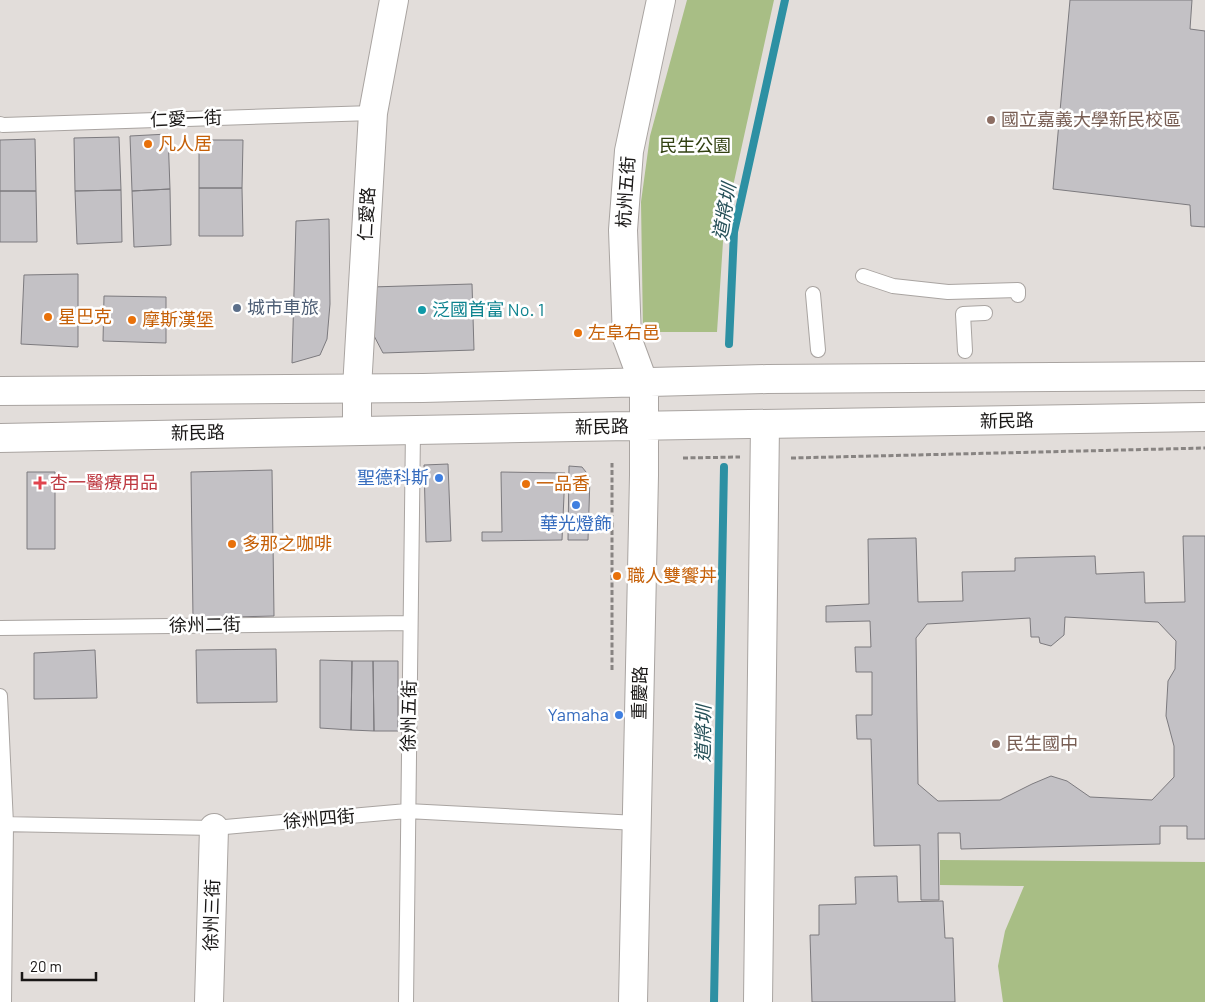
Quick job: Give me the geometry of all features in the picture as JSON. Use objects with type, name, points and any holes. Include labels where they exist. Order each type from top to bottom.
[{"type":"street","name":"仁愛路","points":[[357,429],[357,388],[372,113],[394,0]]},
{"type":"street","name":"杭州五街","points":[[644,384],[627,338],[623,230],[629,151],[661,0]]},
{"type":"street","points":[[0,391],[1205,376]]},
{"type":"street","points":[[1050,378],[1050,420]]},
{"type":"street","name":"重慶路","points":[[633,1002],[644,384]]},
{"type":"street","name":"新民路","points":[[0,438],[357,429],[644,427],[1205,417]]},
{"type":"street","points":[[758,1002],[765,424]]},
{"type":"street","name":"徐州三街","points":[[209,1002],[214,828]]},
{"type":"lane","name":"仁愛一街","points":[[0,124],[372,113]]},
{"type":"lane","points":[[863,276],[893,286],[948,292],[1018,290],[1018,295]]},
{"type":"lane","points":[[813,294],[818,350]]},
{"type":"lane","points":[[964,351],[963,314],[985,313]]},
{"type":"lane","name":"徐州五街","points":[[406,1002],[413,430]]},
{"type":"lane","name":"徐州二街","points":[[0,628],[410,623]]},
{"type":"lane","points":[[0,696],[4,1002]]},
{"type":"lane","name":"徐州四街","points":[[3,824],[214,828],[407,811],[637,824]]},
{"type":"path","points":[[794,458],[1205,448]]},
{"type":"path","points":[[612,463],[612,671]]},
{"type":"green space","name":"民生公園","points":[[687,0],[774,0],[724,227],[717,332],[643,332],[641,202],[650,136]]},
{"type":"green space","points":[[940,860],[1205,862],[1205,1002],[1003,1002],[998,966],[1005,931],[1024,886],[940,885]]},
{"type":"building","points":[[1070,0],[1192,0],[1190,29],[1205,31],[1205,227],[1191,226],[1190,205],[1053,189]]},
{"type":"building","points":[[168,134],[170,189],[132,191],[130,136]]},
{"type":"building","points":[[119,137],[121,190],[75,191],[74,138]]},
{"type":"building","points":[[35,139],[36,191],[0,191],[0,140]]},
{"type":"building","points":[[199,140],[243,140],[242,188],[199,188]]},
{"type":"building","points":[[199,188],[242,188],[243,236],[199,236]]},
{"type":"building","points":[[170,189],[171,245],[134,247],[132,191]]},
{"type":"building","points":[[121,190],[122,242],[77,244],[75,191]]},
{"type":"building","points":[[0,191],[36,191],[37,242],[0,242]]},
{"type":"building","points":[[329,219],[330,304],[327,339],[320,355],[292,363],[296,221]]},
{"type":"building","points":[[78,274],[78,347],[21,344],[24,275]]},
{"type":"building","name":"泛國首富 No. 1","points":[[472,284],[474,350],[383,353],[372,332],[371,287]]},
{"type":"building","points":[[104,296],[166,297],[166,343],[103,341]]},
{"type":"building","points":[[448,464],[451,541],[426,542],[424,465]]},
{"type":"building","points":[[569,466],[582,467],[590,477],[588,540],[568,540]]},
{"type":"building","name":"多那之咖啡","points":[[272,470],[274,616],[193,618],[191,472]]},
{"type":"building","points":[[27,472],[55,472],[55,549],[27,549]]},
{"type":"building","points":[[501,472],[565,473],[562,540],[482,541],[482,532],[502,532]]},
{"type":"building","points":[[1183,536],[1205,536],[1205,839],[1187,839],[1187,826],[1160,826],[1160,844],[961,849],[960,833],[938,833],[939,900],[921,900],[920,845],[874,846],[871,739],[857,739],[856,715],[872,715],[872,672],[856,672],[855,647],[871,647],[870,621],[826,622],[826,606],[869,604],[868,539],[916,538],[918,602],[963,601],[962,572],[1015,571],[1015,558],[1095,556],[1096,574],[1144,572],[1145,603],[1185,602]],"holes":[[[1065,617],[1158,622],[1176,641],[1175,669],[1168,681],[1166,716],[1174,746],[1174,777],[1152,800],[1090,797],[1067,781],[1051,776],[1000,800],[938,801],[918,784],[916,638],[927,624],[1030,618],[1031,637],[1039,637],[1040,643],[1051,646],[1064,635]]]},
{"type":"building","points":[[276,649],[277,702],[197,703],[196,650]]},
{"type":"building","points":[[95,650],[97,698],[34,699],[34,653]]},
{"type":"building","points":[[320,660],[352,661],[351,730],[320,728]]},
{"type":"building","points":[[352,661],[373,661],[374,731],[351,730]]},
{"type":"building","points":[[373,661],[398,661],[398,731],[374,731]]},
{"type":"building","points":[[897,876],[898,902],[943,901],[945,938],[953,938],[955,1002],[812,1002],[810,935],[819,935],[819,905],[856,904],[855,877]]},
{"type":"waterway","name":"道將圳","points":[[729,344],[734,232],[785,0]]},
{"type":"waterway","name":"道將圳","points":[[714,1002],[724,467]]},
{"type":"place","name":"國立嘉義大學新民校區","points":[[991,120]]},
{"type":"place","name":"凡人居","points":[[148,144]]},
{"type":"place","name":"城市車旅","points":[[237,308]]},
{"type":"place","name":"泛國首富 No. 1","points":[[422,310]]},
{"type":"place","name":"星巴克","points":[[48,317]]},
{"type":"place","name":"摩斯漢堡","points":[[132,320]]},
{"type":"place","name":"左阜右邑","points":[[578,333]]},
{"type":"place","name":"聖德科斯","points":[[439,478]]},
{"type":"place","name":"杏一醫療用品","points":[[40,483]]},
{"type":"place","name":"一品香","points":[[526,484]]},
{"type":"place","name":"華光燈飾","points":[[576,505]]},
{"type":"place","name":"多那之咖啡","points":[[232,544]]},
{"type":"place","name":"職人雙饗丼","points":[[617,576]]},
{"type":"place","name":"Yamaha","points":[[619,715]]},
{"type":"place","name":"民生國中","points":[[996,744]]}]
